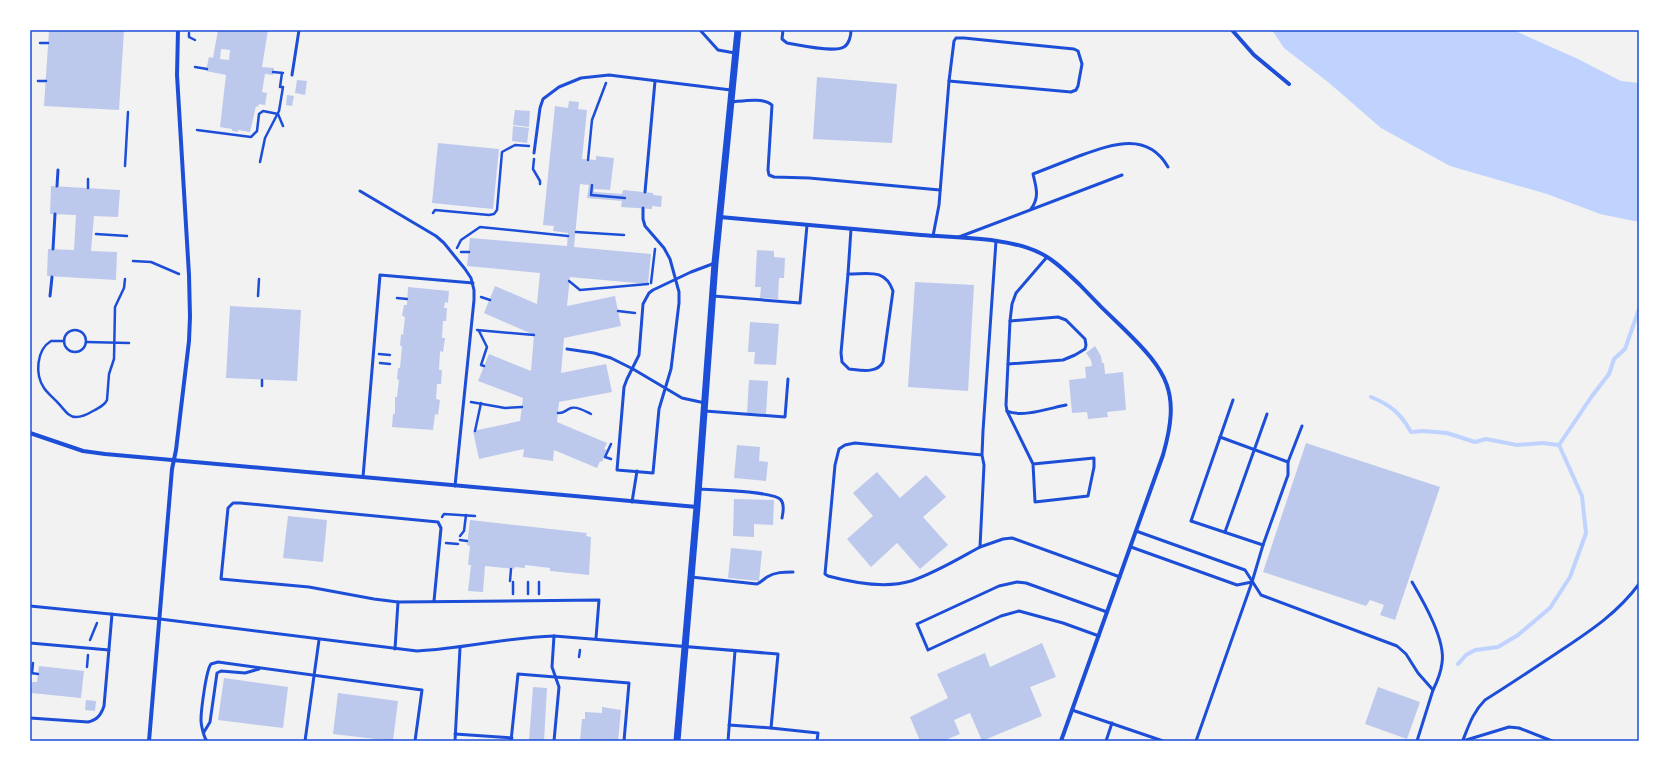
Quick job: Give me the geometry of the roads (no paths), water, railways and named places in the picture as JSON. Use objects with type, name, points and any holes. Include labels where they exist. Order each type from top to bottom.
[{"type":"street","points":[[149,741],[174,460],[189,341],[190,317],[189,275],[177,75],[178,30]]},
{"type":"street","points":[[677,741],[697,507],[712,296],[738,30]]},
{"type":"street","points":[[1232,30],[1254,55],[1289,84]]},
{"type":"street","points":[[720,217],[957,238],[1026,246],[1047,257],[1066,272],[1140,344],[1161,371],[1167,385],[1171,402],[1169,433],[1163,455],[1061,741]]},
{"type":"street","points":[[30,433],[83,451],[105,454],[697,507]]},
{"type":"lane","points":[[292,75],[299,30]]},
{"type":"lane","points":[[700,30],[718,50],[736,53]]},
{"type":"lane","points":[[783,30],[782,39],[787,43],[838,50],[846,46],[850,38],[851,30]]},
{"type":"lane","points":[[933,236],[940,190],[949,81],[954,41],[956,38],[1074,49],[1078,51],[1082,59],[1078,86],[1076,90],[1071,92],[949,81]]},
{"type":"lane","points":[[534,153],[540,108],[543,99],[558,87],[581,78],[609,75],[732,90]]},
{"type":"lane","points":[[645,192],[655,81]]},
{"type":"lane","points":[[731,102],[763,101],[769,102],[772,106],[768,170],[769,175],[774,177],[809,178],[940,190]]},
{"type":"lane","points":[[1031,209],[1036,203],[1038,196],[1032,174],[1108,146],[1134,143],[1144,145],[1155,151],[1163,158],[1168,166]]},
{"type":"lane","points":[[57,186],[58,170]]},
{"type":"lane","points":[[957,238],[1122,175]]},
{"type":"lane","points":[[360,191],[440,239],[466,269],[473,283],[474,300],[455,486]]},
{"type":"lane","points":[[643,208],[644,222],[668,254],[676,279],[679,303],[671,370],[659,409],[653,473],[617,470],[624,387],[639,355],[645,298],[653,290],[676,279],[708,264],[715,263]]},
{"type":"lane","points":[[53,249],[55,214]]},
{"type":"lane","points":[[712,296],[800,303],[807,225]]},
{"type":"lane","points":[[848,274],[880,274],[886,278],[892,287],[893,292],[883,362],[878,369],[849,369],[842,362],[841,353],[848,274],[852,229]]},
{"type":"lane","points":[[980,547],[984,465],[982,455],[983,431],[996,242]]},
{"type":"lane","points":[[1033,464],[1094,458],[1094,467],[1088,496],[1035,502],[1033,464],[1007,411],[1006,405],[1012,304],[1016,293],[1047,257]]},
{"type":"lane","points":[[363,477],[380,275],[473,283]]},
{"type":"lane","points":[[50,296],[52,277]]},
{"type":"lane","points":[[1008,364],[1063,360],[1085,349],[1086,345],[1085,339],[1066,320],[1058,317],[1010,321]]},
{"type":"lane","points":[[567,349],[603,355],[633,369],[682,398],[705,403]]},
{"type":"lane","points":[[704,411],[785,417],[788,379]]},
{"type":"lane","points":[[1233,400],[1191,521],[1263,546]]},
{"type":"lane","points":[[1007,411],[1012,413],[1034,412],[1066,405]]},
{"type":"lane","points":[[1225,532],[1267,414]]},
{"type":"lane","points":[[1196,741],[1252,582],[1288,475],[1288,462],[1302,426]]},
{"type":"lane","points":[[1220,437],[1288,462]]},
{"type":"lane","points":[[982,455],[855,443],[839,448],[834,465],[825,574],[852,582],[893,584],[910,581],[932,572],[980,547],[1003,539],[1012,538],[1120,577]]},
{"type":"lane","points":[[632,502],[637,471]]},
{"type":"lane","points":[[698,489],[776,496],[780,499],[783,505],[782,518]]},
{"type":"lane","points":[[434,601],[441,525],[434,520],[240,503],[233,504],[228,508],[221,579],[309,587],[374,600],[398,602],[599,600],[596,638]]},
{"type":"lane","points":[[1136,531],[1245,570],[1261,595],[1397,646],[1406,654],[1418,673],[1433,690]]},
{"type":"lane","points":[[1130,547],[1237,585],[1252,582]]},
{"type":"lane","points":[[691,577],[757,584],[762,582],[768,576],[780,572],[793,572]]},
{"type":"lane","points":[[1099,636],[1063,623],[1019,611],[1001,616],[928,650],[917,624],[999,586],[1017,582],[1026,583],[1107,612]]},
{"type":"lane","points":[[1412,582],[1429,611],[1440,640],[1443,662],[1433,690],[1432,700],[1417,741]]},
{"type":"lane","points":[[1463,741],[1472,717],[1478,707],[1485,700],[1589,632],[1612,615],[1639,584]]},
{"type":"lane","points":[[395,649],[398,602]]},
{"type":"lane","points":[[30,606],[160,619],[417,651],[460,648],[529,636],[554,636],[596,638],[778,654],[771,728]]},
{"type":"lane","points":[[30,718],[88,722],[101,715],[104,706],[112,614]]},
{"type":"lane","points":[[554,636],[552,667],[559,687],[554,741]]},
{"type":"lane","points":[[305,741],[319,640]]},
{"type":"lane","points":[[30,643],[109,650]]},
{"type":"lane","points":[[455,741],[460,648]]},
{"type":"lane","points":[[728,741],[735,651]]},
{"type":"lane","points":[[207,741],[204,738],[201,721],[210,666],[213,663],[218,662],[422,690],[415,741]]},
{"type":"lane","points":[[204,732],[210,722],[217,673],[221,671],[245,673],[260,668]]},
{"type":"lane","points":[[455,734],[512,740],[518,674],[629,683],[624,741]]},
{"type":"lane","points":[[1072,710],[1163,741]]},
{"type":"lane","points":[[1106,741],[1112,724]]},
{"type":"lane","points":[[729,725],[818,733],[817,741]]},
{"type":"lane","points":[[1463,741],[1509,727],[1519,728],[1552,741]]},
{"type":"water","points":[[1272,30],[1513,30],[1576,58],[1621,81],[1639,83],[1639,222],[1600,214],[1547,194],[1450,166],[1381,128],[1328,82],[1284,48]]},
{"type":"waterway","points":[[1559,445],[1592,396],[1609,374],[1614,359],[1625,349],[1639,309]]},
{"type":"waterway","points":[[1371,397],[1384,403],[1395,411],[1411,432],[1423,431],[1447,433],[1475,442],[1486,439],[1517,445],[1543,443],[1559,445]]},
{"type":"waterway","points":[[1458,664],[1466,655],[1475,650],[1498,647],[1518,635],[1550,608],[1570,577],[1586,533],[1582,496],[1559,445]]}]
